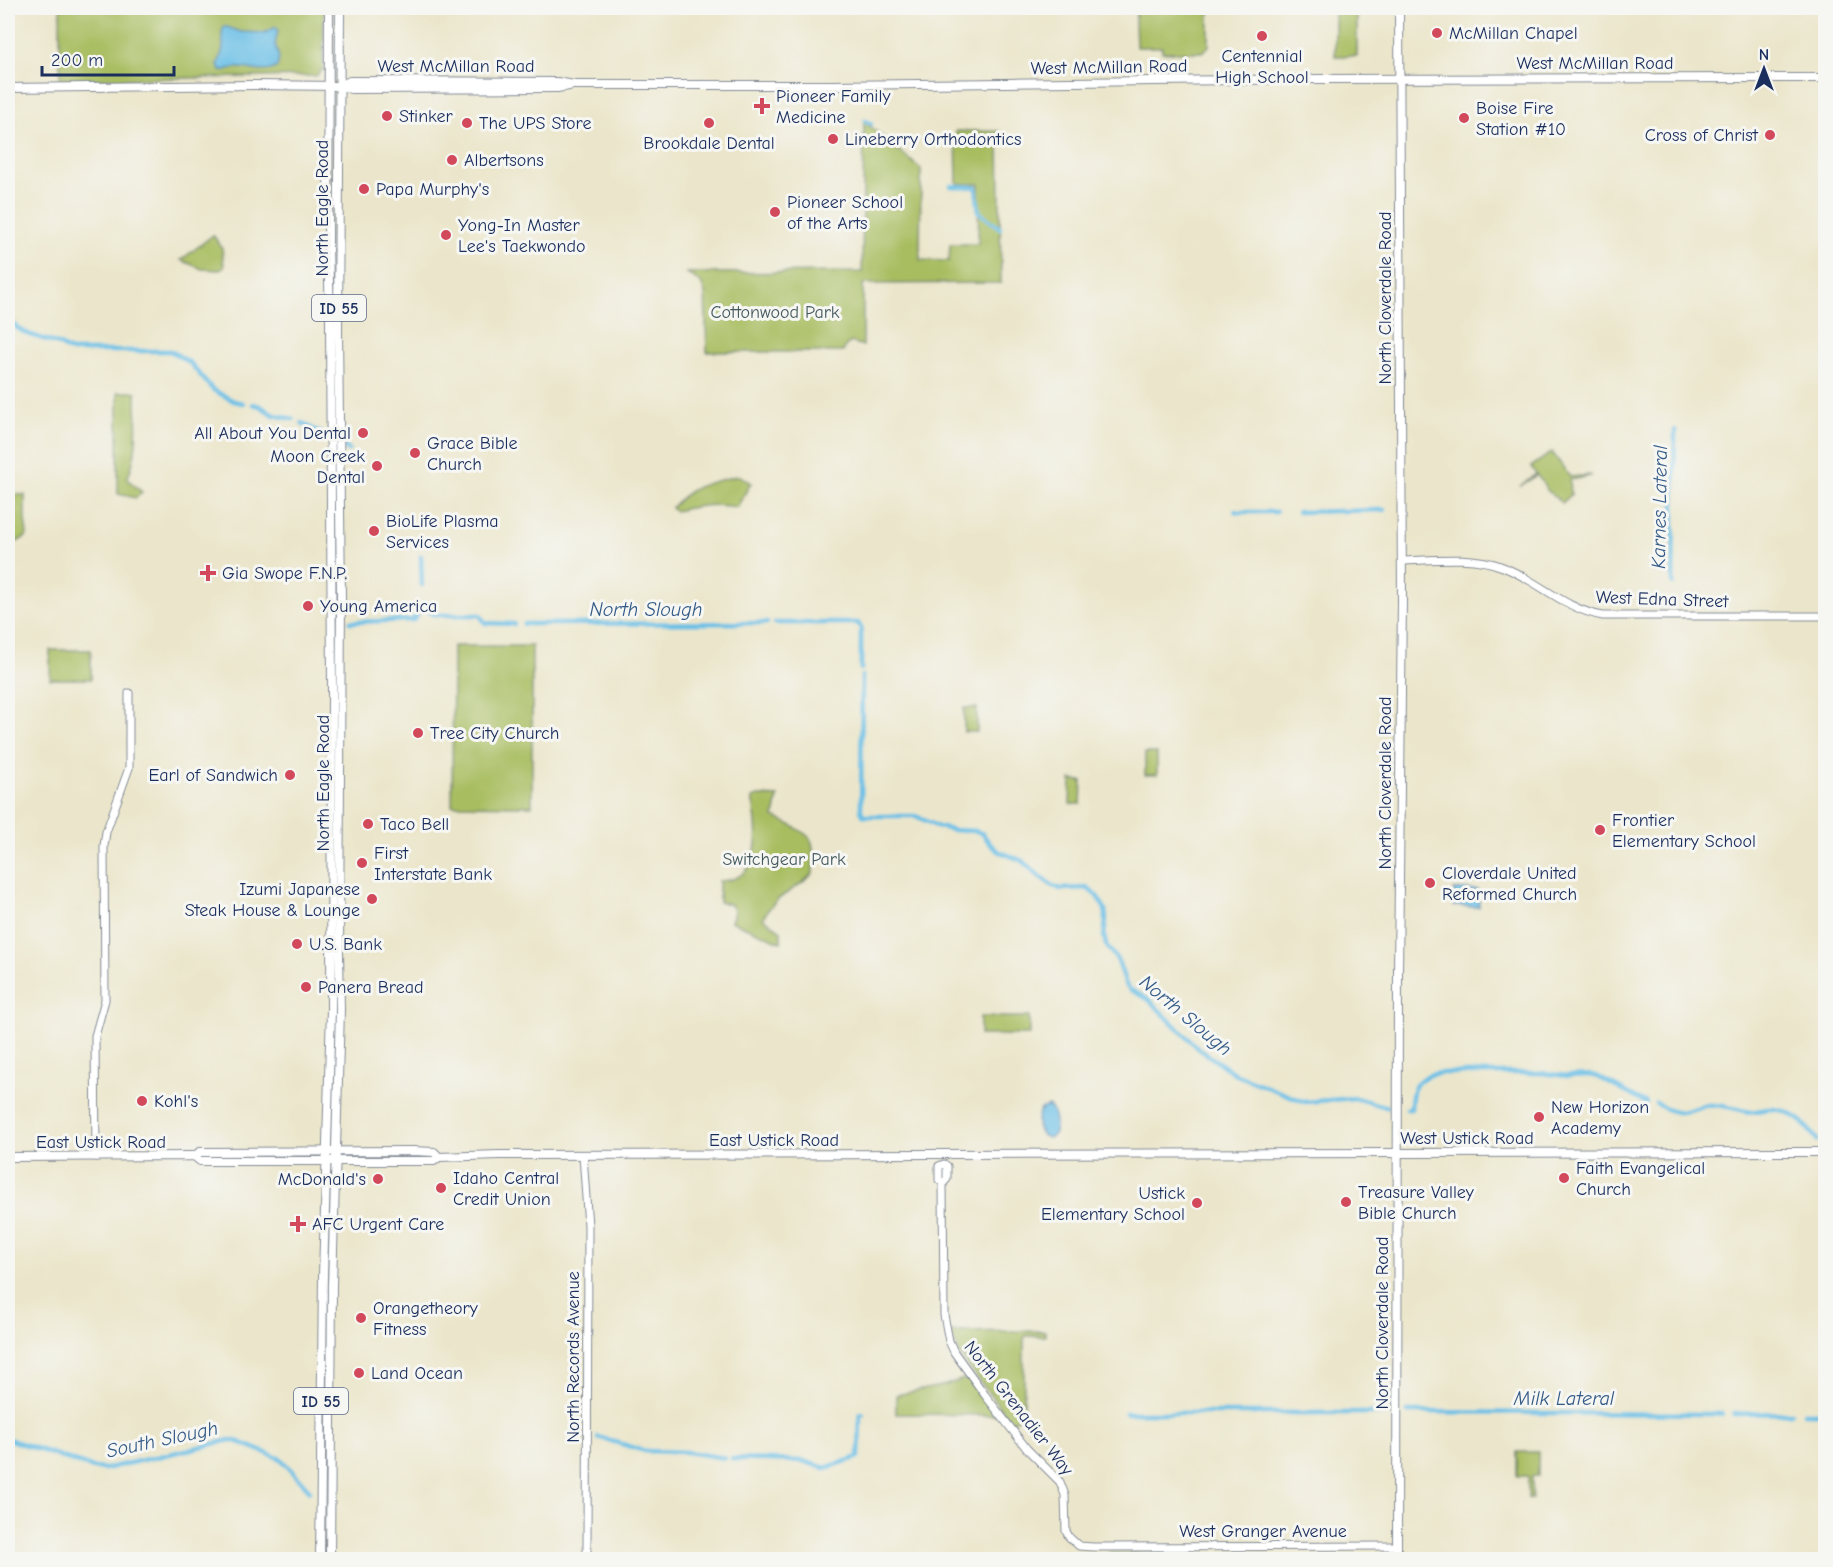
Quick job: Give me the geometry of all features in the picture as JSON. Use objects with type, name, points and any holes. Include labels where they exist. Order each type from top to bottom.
[{"type":"highway","name":"North Eagle Road","points":[[329,8],[330,363],[334,369],[332,796],[335,812],[340,1010],[331,1377],[330,1560]]},
{"type":"highway","name":"North Eagle Road","points":[[320,1560],[323,1275],[341,626],[338,396],[334,380],[340,8]]},
{"type":"highway","points":[[323,1342],[326,1344],[326,1375],[331,1377]]},
{"type":"highway","points":[[322,1384],[326,1390],[326,1445],[330,1449]]},
{"type":"main road","name":"North Cloverdale Road","points":[[1397,1560],[1402,561],[1399,8]]},
{"type":"main road","name":"West McMillan Road","points":[[8,88],[254,85],[339,86],[351,89],[557,88],[574,85],[927,84],[1400,78],[1826,78]]},
{"type":"main road","name":"West McMillan Road","points":[[339,86],[350,81],[440,80],[557,82],[574,85]]},
{"type":"main road","points":[[519,82],[523,85],[546,85],[557,88]]},
{"type":"main road","name":"East Ustick Road","points":[[8,1157],[194,1156],[200,1152],[327,1151],[337,1156],[434,1161],[440,1157],[583,1155],[1108,1154]]},
{"type":"main road","name":"West Ustick Road","points":[[1108,1154],[1826,1152]]},
{"type":"main road","name":"East Ustick Road","points":[[194,1156],[200,1161],[327,1161],[337,1156]]},
{"type":"street","name":"West Edna Street","points":[[1402,561],[1487,562],[1526,578],[1578,610],[1603,616],[1826,616]]},
{"type":"street","points":[[96,1157],[95,1036],[105,1000],[104,846],[106,832],[129,768],[129,693]]},
{"type":"street","name":"North Records Avenue","points":[[583,1155],[588,1226],[587,1560]]},
{"type":"street","name":"North Grenadier Way","points":[[943,1183],[944,1314],[949,1341],[985,1395],[1027,1449],[1060,1482],[1065,1495],[1066,1531],[1074,1543]]},
{"type":"street","name":"West Granger Avenue","points":[[1074,1543],[1084,1547],[1397,1546]]},
{"type":"green space","points":[[60,8],[324,8],[323,69],[316,76],[60,80]]},
{"type":"green space","points":[[1137,8],[1209,9],[1209,46],[1202,52],[1162,52],[1162,47],[1136,47]]},
{"type":"green space","points":[[1335,8],[1357,8],[1357,56],[1335,56]]},
{"type":"green space","name":"Cottonwood Park","points":[[864,121],[921,169],[920,260],[949,261],[950,244],[978,244],[979,184],[957,184],[956,131],[999,131],[1001,283],[863,284],[863,346],[852,342],[846,345],[843,352],[707,352],[705,293],[701,283],[687,273],[862,272]]},
{"type":"green space","points":[[213,235],[222,248],[224,267],[220,270],[202,269],[181,260]]},
{"type":"green space","points":[[118,392],[136,392],[136,447],[127,479],[142,492],[136,498],[118,494]]},
{"type":"green space","points":[[1552,452],[1570,477],[1591,475],[1570,480],[1571,495],[1562,503],[1548,491],[1537,475],[1520,486],[1536,474],[1531,467]]},
{"type":"green space","points":[[736,476],[751,483],[737,507],[721,505],[675,511],[671,508],[693,489]]},
{"type":"green space","points":[[8,494],[25,495],[27,534],[26,537],[8,547]]},
{"type":"green space","points":[[453,646],[532,646],[532,806],[452,805]]},
{"type":"green space","points":[[50,650],[91,650],[91,679],[50,679]]},
{"type":"green space","points":[[964,708],[977,708],[977,732],[964,732]]},
{"type":"green space","points":[[1145,753],[1157,753],[1157,775],[1145,775]]},
{"type":"green space","points":[[1071,780],[1082,781],[1081,804],[1070,804]]},
{"type":"green space","name":"Switchgear Park","points":[[778,797],[774,817],[804,833],[811,840],[813,847],[813,873],[774,903],[763,918],[781,931],[781,942],[731,921],[734,909],[730,904],[719,902],[719,881],[734,879],[751,863],[756,838],[752,798]]},
{"type":"green space","points":[[980,1017],[1029,1017],[1029,1035],[980,1035]]},
{"type":"green space","points":[[1045,1331],[1045,1336],[1026,1336],[1024,1338],[1024,1414],[1010,1421],[960,1355],[950,1332]]},
{"type":"green space","points":[[967,1378],[996,1415],[896,1414],[896,1395],[946,1385]]},
{"type":"green space","points":[[1822,1410],[1826,1410],[1825,1523],[1822,1523]]},
{"type":"green space","points":[[1517,1452],[1538,1452],[1538,1476],[1532,1476],[1532,1499],[1528,1499],[1528,1476],[1517,1476]]},
{"type":"green space","points":[[1109,1553],[1163,1553],[1163,1559],[1106,1559]]},
{"type":"water","points":[[224,27],[241,32],[264,33],[276,27],[278,30],[275,44],[279,58],[277,67],[267,71],[232,68],[220,71],[218,65],[223,48]]},
{"type":"water","points":[[1454,890],[1478,890],[1479,907],[1454,906]]},
{"type":"water","points":[[1048,1106],[1054,1114],[1055,1126],[1055,1133],[1049,1138],[1041,1134],[1037,1122],[1041,1109]]},
{"type":"waterway","points":[[865,121],[871,124]]},
{"type":"waterway","points":[[951,186],[976,187],[979,212],[1000,228]]},
{"type":"waterway","name":"North Slough","points":[[8,317],[24,332],[71,351],[171,351],[190,363],[213,390],[243,403]]},
{"type":"waterway","name":"North Slough","points":[[253,404],[274,415],[293,419]]},
{"type":"waterway","name":"North Slough","points":[[302,423],[325,436]]},
{"type":"waterway","name":"Karnes Lateral","points":[[1673,584],[1675,430]]},
{"type":"waterway","name":"North Slough","points":[[345,447],[349,450]]},
{"type":"waterway","points":[[1298,512],[1384,510]]},
{"type":"waterway","points":[[1235,511],[1276,512]]},
{"type":"waterway","name":"North Slough","points":[[421,556],[422,585]]},
{"type":"waterway","name":"North Slough","points":[[350,622],[413,620],[422,607],[434,615],[480,615],[485,623],[514,624]]},
{"type":"waterway","name":"North Slough","points":[[524,624],[767,623]]},
{"type":"waterway","name":"North Slough","points":[[775,623],[858,623],[861,628],[861,669]]},
{"type":"waterway","name":"North Slough","points":[[862,676],[861,811],[864,816],[916,816],[938,827],[976,831],[983,834],[998,851],[1023,861],[1053,886],[1061,889],[1087,888],[1097,896],[1105,909],[1106,945],[1118,961],[1126,985],[1148,999],[1199,1049],[1237,1075],[1305,1102],[1355,1098],[1387,1107]]},
{"type":"waterway","name":"North Slough","points":[[1407,1109],[1411,1109],[1416,1084],[1425,1077],[1439,1073],[1591,1075],[1646,1103]]},
{"type":"waterway","name":"North Slough","points":[[1656,1103],[1677,1112],[1708,1105],[1727,1106],[1748,1112],[1776,1109],[1797,1118],[1817,1140]]},
{"type":"waterway","name":"Milk Lateral","points":[[1407,1412],[1722,1414]]},
{"type":"waterway","name":"Milk Lateral","points":[[1126,1413],[1387,1413]]},
{"type":"waterway","name":"Milk Lateral","points":[[1734,1414],[1791,1413]]},
{"type":"waterway","name":"Milk Lateral","points":[[1804,1413],[1821,1413]]},
{"type":"waterway","name":"Milk Lateral","points":[[732,1459],[803,1461],[825,1468],[859,1457],[860,1414],[863,1414]]},
{"type":"waterway","name":"Milk Lateral","points":[[598,1437],[645,1451],[687,1452],[725,1458]]},
{"type":"waterway","name":"South Slough","points":[[8,1439],[94,1468],[104,1469],[230,1440],[281,1459],[310,1491]]},
{"type":"place","name":"McMillan Chapel","points":[[1437,33]]},
{"type":"place","name":"Centennial High School","points":[[1262,36]]},
{"type":"place","name":"Pioneer Family Medicine","points":[[762,106]]},
{"type":"place","name":"Stinker","points":[[387,116]]},
{"type":"place","name":"Boise Fire Station #10","points":[[1464,118]]},
{"type":"place","name":"The UPS Store","points":[[467,123]]},
{"type":"place","name":"Brookdale Dental","points":[[709,123]]},
{"type":"place","name":"Cross of Christ","points":[[1770,135]]},
{"type":"place","name":"Lineberry Orthodontics","points":[[833,139]]},
{"type":"place","name":"Albertsons","points":[[452,160]]},
{"type":"place","name":"Papa Murphy's","points":[[364,189]]},
{"type":"place","name":"Pioneer School of the Arts","points":[[775,212]]},
{"type":"place","name":"Yong-In Master Lee's Taekwondo","points":[[446,235]]},
{"type":"place","name":"All About You Dental","points":[[363,433]]},
{"type":"place","name":"Grace Bible Church","points":[[415,453]]},
{"type":"place","name":"Moon Creek Dental","points":[[377,466]]},
{"type":"place","name":"BioLife Plasma Services","points":[[374,531]]},
{"type":"place","name":"Gia Swope F.N.P.","points":[[208,573]]},
{"type":"place","name":"Young America","points":[[308,606]]},
{"type":"place","name":"Tree City Church","points":[[418,733]]},
{"type":"place","name":"Earl of Sandwich","points":[[290,775]]},
{"type":"place","name":"Taco Bell","points":[[368,824]]},
{"type":"place","name":"Frontier Elementary School","points":[[1600,830]]},
{"type":"place","name":"First Interstate Bank","points":[[362,863]]},
{"type":"place","name":"Cloverdale United Reformed Church","points":[[1430,883]]},
{"type":"place","name":"Izumi Japanese Steak House & Lounge","points":[[372,899]]},
{"type":"place","name":"U.S. Bank","points":[[297,944]]},
{"type":"place","name":"Panera Bread","points":[[306,987]]},
{"type":"place","name":"Kohl's","points":[[142,1101]]},
{"type":"place","name":"New Horizon Academy","points":[[1539,1117]]},
{"type":"place","name":"Faith Evangelical Church","points":[[1564,1178]]},
{"type":"place","name":"McDonald's","points":[[378,1179]]},
{"type":"place","name":"Idaho Central Credit Union","points":[[441,1188]]},
{"type":"place","name":"Treasure Valley Bible Church","points":[[1346,1202]]},
{"type":"place","name":"Ustick Elementary School","points":[[1197,1203]]},
{"type":"place","name":"AFC Urgent Care","points":[[298,1224]]},
{"type":"place","name":"Orangetheory Fitness","points":[[361,1318]]},
{"type":"place","name":"Land Ocean","points":[[359,1373]]}]
